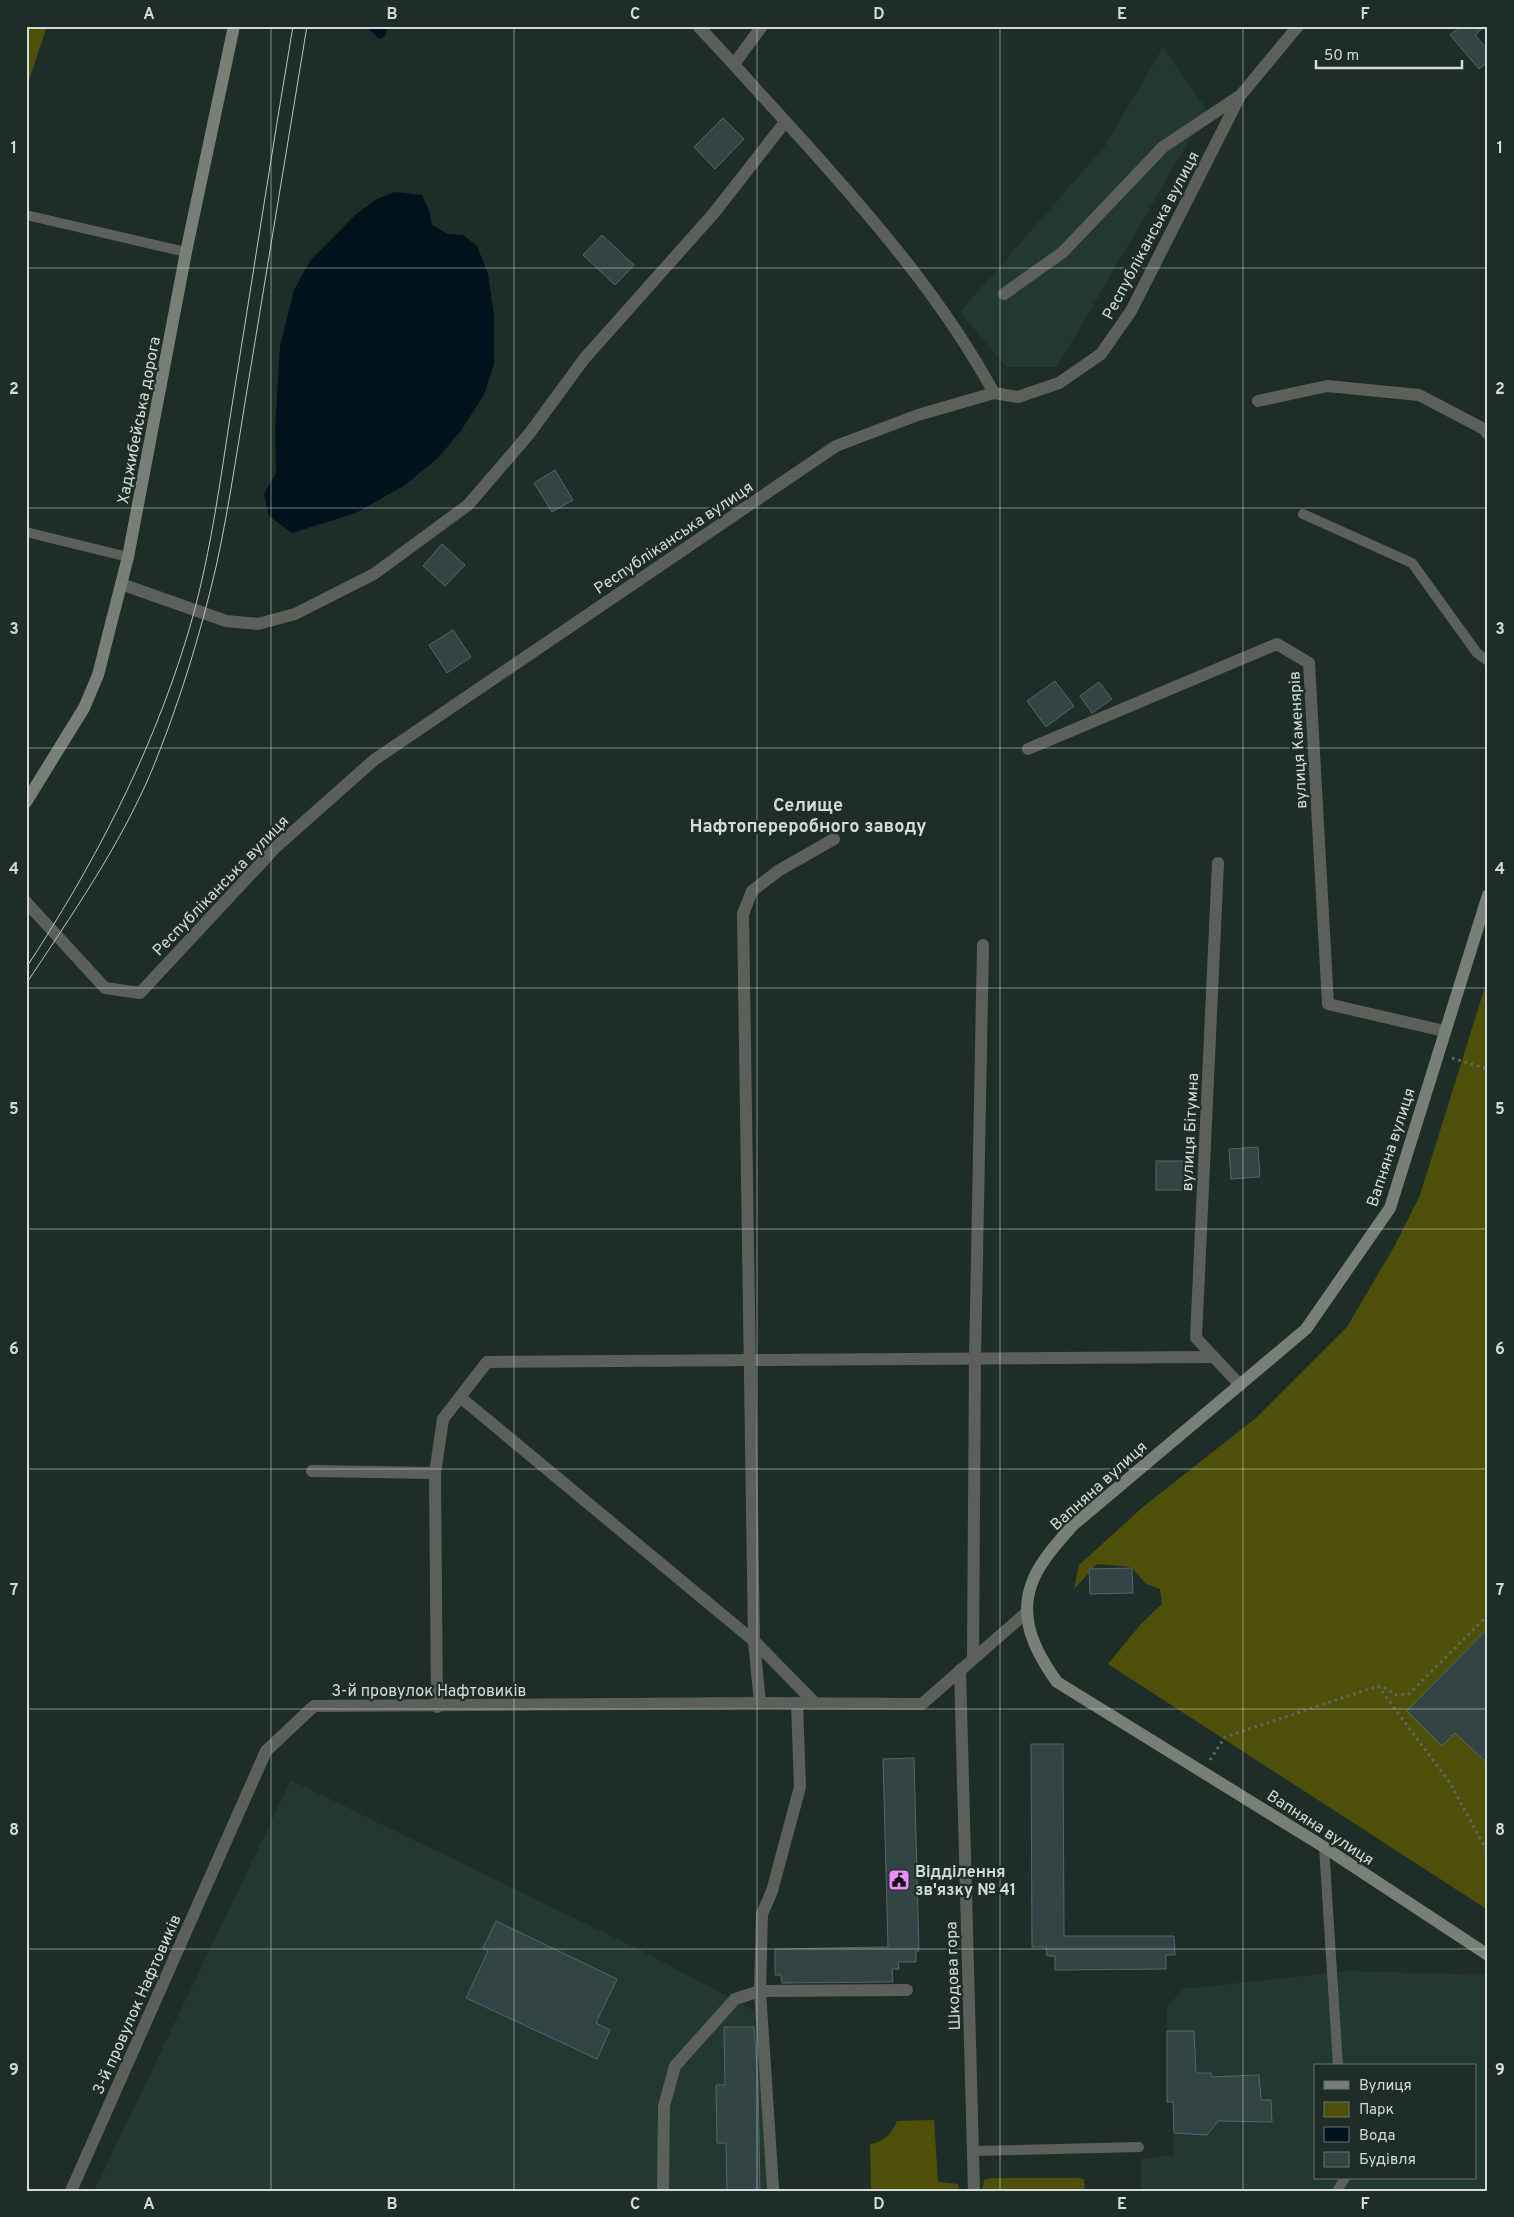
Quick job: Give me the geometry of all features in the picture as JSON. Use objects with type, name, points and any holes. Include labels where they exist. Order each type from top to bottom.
[{"type":"street","name":"Хаджибейська дорога","points":[[26,802],[84,708],[98,675],[128,557],[186,252],[234,26]]},
{"type":"street","points":[[698,26],[855,200],[924,284],[980,367],[994,392]]},
{"type":"street","points":[[734,64],[762,26]]},
{"type":"street","name":"Республіканська вулиця","points":[[26,902],[105,988],[140,993],[276,847],[374,760],[836,446],[918,415],[994,392],[1018,397],[1059,383],[1101,354],[1131,312],[1240,96],[1298,26]]},
{"type":"street","points":[[1004,294],[1063,252],[1163,147],[1240,96]]},
{"type":"street","points":[[121,584],[226,621],[258,624],[295,614],[374,574],[468,505],[529,434],[584,359],[714,214],[785,122]]},
{"type":"street","points":[[1258,401],[1327,386],[1419,395],[1484,429],[1488,434]]},
{"type":"street","name":"вулиця Каменярів","points":[[1028,749],[1278,644],[1309,662],[1328,1004],[1444,1032]]},
{"type":"street","points":[[760,1703],[754,1641],[743,914],[752,891],[778,871],[834,838]]},
{"type":"street","name":"вулиця Бітумна","points":[[1218,863],[1196,1338],[1240,1385]]},
{"type":"street","name":"Вапняна вулиця","points":[[1488,896],[1390,1208],[1306,1329],[1072,1526],[1044,1559],[1030,1585],[1027,1612],[1028,1628],[1040,1658],[1057,1682],[1203,1770],[1488,1955]]},
{"type":"street","points":[[973,1658],[975,1360],[983,945]]},
{"type":"street","points":[[437,1706],[435,1473],[443,1419],[487,1362],[1213,1357]]},
{"type":"street","points":[[460,1397],[754,1641],[815,1703]]},
{"type":"street","points":[[312,1471],[435,1473]]},
{"type":"street","name":"3-й провулок Нафтовиків","points":[[71,2191],[266,1751],[314,1706],[760,1703],[922,1704],[1027,1612]]},
{"type":"street","name":"Шкодова гора","points":[[960,1670],[974,2191]]},
{"type":"street","points":[[773,2188],[760,1991],[762,1914],[772,1891],[800,1787],[798,1703]]},
{"type":"street","points":[[663,2191],[664,2106],[675,2066],[714,2020],[735,1999],[760,1991],[907,1990]]},
{"type":"lane","points":[[26,215],[186,252]]},
{"type":"lane","points":[[1303,514],[1412,563],[1477,652],[1488,660]]},
{"type":"lane","points":[[26,532],[128,557]]},
{"type":"lane","points":[[1324,1847],[1338,2064]]},
{"type":"lane","points":[[973,2151],[1140,2147]]},
{"type":"lane","points":[[1337,2191],[1344,2180]]},
{"type":"path","points":[[1438,1053],[1488,1069]]},
{"type":"path","points":[[1203,1770],[1225,1737],[1378,1686],[1387,1689],[1395,1696],[1409,1694],[1488,1615]]},
{"type":"path","points":[[1378,1686],[1450,1783],[1488,1853]]},
{"type":"shaded area","points":[[1163,47],[1207,110],[1057,367],[1006,367],[960,312],[1105,146]]},
{"type":"shaded area","points":[[291,1780],[644,1952],[763,2015],[773,2191],[94,2191]]},
{"type":"shaded area","points":[[1350,1971],[1488,1975],[1488,2191],[1141,2191],[1141,2159],[1174,2155],[1173,2103],[1167,2102],[1167,2007],[1183,1989]]},
{"type":"green space","points":[[26,26],[47,26],[26,89]]},
{"type":"green space","points":[[1488,977],[1488,1910],[1108,1664],[1141,1624],[1162,1604],[1160,1589],[1146,1584],[1131,1567],[1097,1564],[1074,1589],[1079,1565],[1143,1507],[1257,1417],[1347,1327],[1394,1247],[1420,1195]]},
{"type":"green space","points":[[934,2120],[938,2182],[958,2184],[959,2191],[871,2191],[870,2144],[887,2137],[897,2121]]},
{"type":"green space","points":[[991,2178],[1079,2178],[1084,2179],[1085,2191],[982,2191],[984,2180]]},
{"type":"water","points":[[365,26],[389,26],[385,36],[379,39]]},
{"type":"water","points":[[394,192],[422,195],[429,210],[432,225],[448,234],[463,235],[477,246],[488,274],[494,315],[494,364],[484,395],[460,432],[438,458],[405,485],[356,513],[292,533],[269,516],[264,494],[276,473],[275,430],[280,346],[294,290],[310,261],[355,215],[377,199]]},
{"type":"building","points":[[1461,26],[1485,26],[1475,35],[1488,50],[1488,62],[1479,69],[1450,35]]},
{"type":"building","points":[[723,118],[744,139],[715,169],[694,147]]},
{"type":"building","points":[[602,235],[634,265],[615,285],[583,255]]},
{"type":"building","points":[[555,470],[573,500],[552,512],[534,483]]},
{"type":"building","points":[[442,544],[465,565],[445,586],[423,566]]},
{"type":"building","points":[[453,630],[471,657],[447,673],[429,645]]},
{"type":"building","points":[[1055,681],[1074,706],[1046,727],[1027,701]]},
{"type":"building","points":[[1099,682],[1112,699],[1092,713],[1080,696]]},
{"type":"building","points":[[1258,1147],[1260,1177],[1231,1179],[1229,1149]]},
{"type":"building","points":[[1156,1161],[1188,1161],[1188,1190],[1156,1190]]},
{"type":"building","points":[[1132,1568],[1133,1593],[1090,1594],[1089,1569]]},
{"type":"building","points":[[1488,1628],[1488,1764],[1455,1733],[1442,1746],[1407,1711]]},
{"type":"building","points":[[1031,1744],[1063,1744],[1064,1936],[1174,1936],[1175,1955],[1166,1955],[1166,1969],[1055,1970],[1055,1956],[1047,1956],[1046,1947],[1032,1947]]},
{"type":"building","points":[[914,1758],[919,1951],[916,1951],[916,1962],[898,1962],[899,1969],[892,1969],[893,1982],[782,1983],[781,1975],[775,1975],[775,1949],[888,1947],[883,1759]]},
{"type":"building","points":[[496,1921],[617,1979],[596,2023],[610,2030],[597,2059],[466,1998],[488,1951],[483,1948]]},
{"type":"building","points":[[724,2027],[754,2027],[758,2081],[760,2191],[727,2191],[726,2143],[717,2143],[716,2085],[725,2085]]},
{"type":"building","points":[[1167,2031],[1194,2031],[1196,2073],[1211,2073],[1211,2077],[1259,2075],[1261,2100],[1271,2100],[1272,2122],[1218,2121],[1207,2135],[1174,2133],[1173,2102],[1167,2102]]},
{"type":"tram line","points":[[26,968],[51,930],[96,851],[137,770],[171,686],[194,613],[214,522],[293,26]]},
{"type":"tram line","points":[[26,984],[94,880],[125,826],[152,770],[180,695],[196,644],[226,519],[307,26]]},
{"type":"place","name":"Відділення зв'язку № 41","points":[[899,1880]]},
{"type":"district","name":"Селище Нафтопереробного заводу","points":[[808,815]]}]
